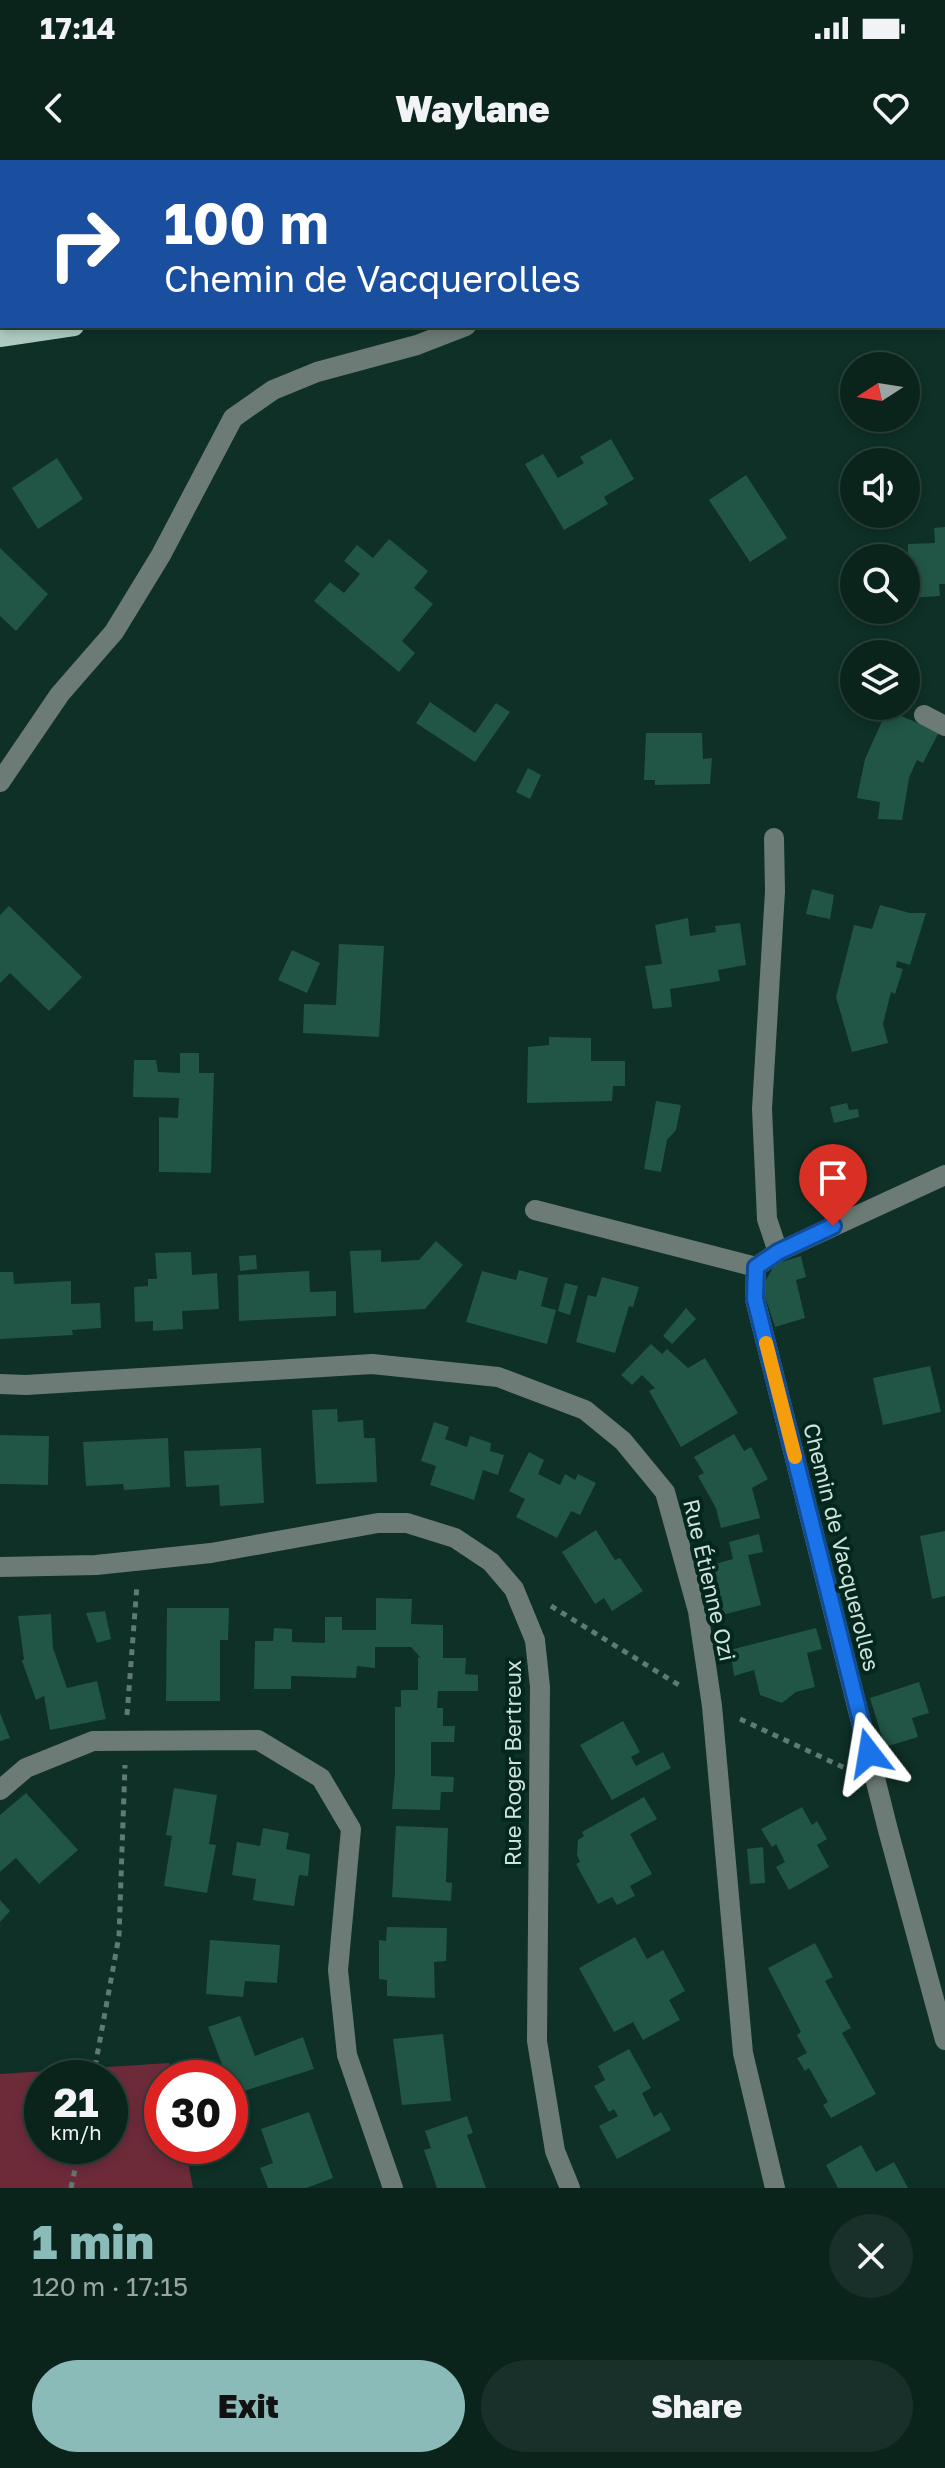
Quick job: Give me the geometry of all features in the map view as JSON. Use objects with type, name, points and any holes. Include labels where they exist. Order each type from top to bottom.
[{"type":"main road","points":[[0,337],[61,328]]},
{"type":"street","points":[[0,782],[60,694],[114,632],[161,555],[233,418],[273,390],[302,378],[417,345],[461,328]]},
{"type":"street","points":[[924,715],[945,726]]},
{"type":"street","points":[[774,838],[775,891],[762,1109],[767,1219],[778,1252]]},
{"type":"street","points":[[535,1210],[756,1267],[778,1252],[945,1175]]},
{"type":"street","name":"Chemin de Vacquerolles","points":[[756,1267],[755,1299],[882,1806],[945,2040]]},
{"type":"street","name":"Rue Étienne Ozi","points":[[0,1384],[372,1364],[498,1377],[585,1410],[623,1441],[665,1492],[698,1611],[712,1706],[743,2053],[775,2188]]},
{"type":"street","name":"Rue Roger Bertreux","points":[[0,1567],[96,1565],[211,1553],[378,1523],[407,1523],[455,1538],[491,1562],[514,1589],[535,1640],[540,1687],[537,2041],[555,2151],[570,2188]]},
{"type":"street","points":[[0,1790],[26,1768],[93,1741],[258,1740],[321,1778],[351,1829],[338,1970],[347,2055],[393,2188]]},
{"type":"path","points":[[96,2060],[119,1936],[125,1741],[138,1561]]},
{"type":"path","points":[[71,2188],[76,2164]]},
{"type":"shaded area","points":[[144,2065],[144,2164],[188,2164],[193,2188],[0,2188],[0,2074],[24,2072],[24,2164],[128,2164],[128,2066]]},
{"type":"building","points":[[611,439],[634,479],[604,497],[608,504],[564,530],[525,464],[543,454],[558,478],[584,463],[580,457]]},
{"type":"building","points":[[57,458],[83,499],[38,529],[12,488]]},
{"type":"building","points":[[746,475],[787,538],[750,562],[709,500]]},
{"type":"building","points":[[945,527],[945,584],[939,584],[940,596],[920,597],[920,544],[908,544],[935,543],[934,528]]},
{"type":"building","points":[[389,539],[428,571],[414,588],[433,604],[402,641],[415,653],[399,672],[314,601],[330,582],[344,593],[360,574],[344,561],[357,545],[373,558]]},
{"type":"building","points":[[0,548],[48,594],[16,631],[0,616]]},
{"type":"building","points":[[430,702],[475,733],[496,703],[510,712],[475,762],[416,723]]},
{"type":"building","points":[[883,720],[911,720],[939,732],[923,763],[917,760],[909,778],[902,820],[878,819],[880,802],[857,798],[865,759]]},
{"type":"building","points":[[646,733],[702,733],[703,759],[712,758],[710,784],[655,785],[655,780],[644,780]]},
{"type":"building","points":[[528,768],[541,775],[530,799],[516,792]]},
{"type":"building","points":[[812,889],[834,895],[830,919],[806,914]]},
{"type":"building","points":[[880,905],[910,913],[926,913],[910,965],[897,961],[896,967],[903,969],[895,994],[891,992],[883,1024],[888,1043],[852,1052],[836,997],[854,925],[872,929]]},
{"type":"building","points":[[9,906],[82,977],[49,1011],[10,973],[0,983],[0,915]]},
{"type":"building","points":[[688,918],[690,936],[716,932],[715,926],[740,923],[746,965],[718,970],[720,981],[670,989],[672,1007],[653,1009],[645,966],[662,964],[655,925]]},
{"type":"building","points":[[339,944],[384,946],[379,1037],[303,1033],[304,1004],[336,1005]]},
{"type":"building","points":[[292,950],[320,963],[307,993],[278,980]]},
{"type":"building","points":[[549,1037],[591,1038],[591,1061],[625,1061],[625,1086],[613,1086],[612,1101],[527,1103],[528,1047],[549,1045]]},
{"type":"building","points":[[180,1053],[199,1053],[199,1073],[214,1073],[211,1173],[159,1172],[159,1117],[178,1118],[179,1098],[133,1097],[134,1060],[156,1060],[158,1072],[180,1073]]},
{"type":"building","points":[[656,1101],[681,1105],[676,1130],[667,1140],[661,1172],[644,1169]]},
{"type":"building","points":[[847,1103],[849,1110],[858,1109],[859,1117],[834,1123],[830,1107]]},
{"type":"building","points":[[436,1241],[463,1265],[425,1309],[354,1313],[350,1251],[381,1250],[381,1262],[419,1260]]},
{"type":"building","points":[[191,1252],[192,1275],[217,1273],[219,1309],[182,1311],[183,1329],[153,1331],[153,1321],[135,1322],[134,1287],[148,1286],[148,1279],[157,1279],[155,1253]]},
{"type":"building","points":[[256,1255],[257,1269],[240,1271],[239,1256]]},
{"type":"building","points":[[801,1256],[806,1277],[796,1280],[805,1318],[775,1327],[762,1287],[775,1264]]},
{"type":"building","points":[[519,1270],[548,1278],[541,1306],[556,1310],[547,1344],[466,1322],[482,1271],[516,1280]]},
{"type":"building","points":[[309,1271],[310,1292],[336,1291],[336,1316],[239,1321],[238,1275]]},
{"type":"building","points":[[0,1272],[13,1272],[14,1284],[71,1281],[71,1304],[100,1303],[101,1328],[72,1330],[73,1335],[0,1339]]},
{"type":"building","points":[[602,1277],[639,1287],[633,1307],[629,1306],[615,1353],[576,1342],[588,1295],[596,1297]]},
{"type":"building","points":[[565,1283],[578,1286],[570,1315],[558,1311]]},
{"type":"building","points":[[686,1308],[696,1319],[672,1344],[663,1336]]},
{"type":"building","points":[[651,1344],[662,1354],[667,1349],[688,1368],[705,1358],[738,1413],[681,1447],[649,1391],[655,1388],[642,1375],[632,1385],[621,1375]]},
{"type":"building","points":[[930,1366],[941,1412],[883,1425],[873,1378]]},
{"type":"building","points":[[337,1409],[338,1422],[363,1420],[364,1438],[375,1438],[377,1482],[316,1484],[312,1410]]},
{"type":"building","points":[[434,1422],[449,1427],[445,1439],[467,1447],[470,1436],[491,1443],[490,1451],[504,1455],[498,1475],[483,1470],[474,1500],[430,1485],[436,1466],[421,1461]]},
{"type":"building","points":[[734,1434],[744,1451],[751,1447],[768,1479],[752,1488],[760,1518],[721,1528],[716,1508],[698,1476],[704,1473],[694,1457]]},
{"type":"building","points":[[0,1435],[49,1436],[48,1485],[0,1484]]},
{"type":"building","points":[[168,1438],[170,1487],[124,1490],[123,1484],[86,1486],[83,1442]]},
{"type":"building","points":[[261,1448],[264,1503],[220,1506],[219,1485],[186,1487],[184,1451]]},
{"type":"building","points":[[529,1452],[544,1460],[538,1474],[560,1485],[565,1474],[575,1480],[578,1474],[596,1483],[580,1515],[571,1511],[557,1538],[516,1517],[525,1499],[509,1491]]},
{"type":"building","points":[[596,1530],[615,1560],[620,1558],[643,1591],[612,1611],[604,1598],[595,1604],[562,1552]]},
{"type":"building","points":[[945,1531],[945,1596],[932,1599],[920,1536]]},
{"type":"building","points":[[759,1534],[763,1552],[748,1555],[761,1605],[722,1615],[708,1566],[733,1559],[729,1542]]},
{"type":"building","points":[[376,1598],[412,1599],[411,1624],[443,1625],[443,1658],[466,1658],[465,1674],[478,1675],[478,1691],[438,1691],[437,1708],[443,1708],[443,1726],[455,1726],[454,1742],[431,1742],[431,1776],[454,1777],[453,1792],[441,1792],[440,1810],[392,1809],[395,1707],[401,1707],[401,1690],[418,1690],[418,1657],[421,1658],[411,1647],[375,1647],[375,1668],[357,1666],[356,1678],[291,1676],[291,1689],[254,1689],[255,1641],[273,1641],[274,1628],[292,1629],[292,1642],[325,1643],[325,1617],[342,1617],[342,1630],[376,1630]]},
{"type":"building","points":[[167,1608],[229,1608],[228,1640],[220,1640],[220,1701],[166,1701]]},
{"type":"building","points":[[105,1611],[111,1639],[97,1643],[86,1613]]},
{"type":"building","points":[[51,1614],[53,1648],[67,1688],[97,1681],[106,1719],[50,1730],[44,1696],[36,1700],[22,1661],[18,1616]]},
{"type":"building","points":[[816,1628],[822,1649],[807,1653],[815,1687],[796,1692],[782,1703],[760,1695],[754,1670],[734,1676],[730,1650]]},
{"type":"building","points":[[919,1682],[929,1713],[912,1718],[918,1737],[885,1747],[870,1698]]},
{"type":"building","points":[[0,1713],[10,1738],[0,1741]]},
{"type":"building","points":[[623,1721],[640,1752],[631,1757],[636,1766],[663,1752],[671,1768],[612,1800],[580,1745]]},
{"type":"building","points":[[863,1748],[869,1772],[847,1760]]},
{"type":"building","points":[[174,1788],[217,1795],[209,1844],[216,1845],[207,1893],[164,1886],[172,1836],[166,1835]]},
{"type":"building","points":[[26,1793],[78,1850],[39,1884],[16,1858],[0,1872],[0,1815]]},
{"type":"building","points":[[644,1797],[657,1819],[630,1834],[652,1874],[630,1886],[635,1896],[617,1905],[612,1897],[598,1904],[576,1864],[580,1862],[578,1840],[584,1836],[582,1832]]},
{"type":"building","points":[[802,1807],[812,1825],[817,1821],[827,1839],[817,1845],[829,1867],[789,1890],[776,1867],[785,1862],[776,1844],[772,1847],[761,1829]]},
{"type":"building","points":[[396,1826],[448,1828],[446,1882],[452,1883],[451,1901],[392,1897]]},
{"type":"building","points":[[263,1828],[289,1833],[286,1849],[310,1854],[308,1876],[299,1875],[294,1906],[253,1900],[256,1879],[232,1875],[237,1842],[260,1846]]},
{"type":"building","points":[[763,1847],[765,1883],[750,1884],[747,1849]]},
{"type":"building","points":[[0,1900],[10,1911],[0,1922]]},
{"type":"building","points":[[387,1927],[447,1928],[446,1961],[434,1962],[435,1998],[387,1996],[387,1980],[379,1979],[379,1940],[386,1941]]},
{"type":"building","points":[[635,1937],[647,1959],[663,1950],[685,1991],[669,2000],[680,2020],[643,2040],[633,2022],[614,2032],[579,1968]]},
{"type":"building","points":[[210,1940],[280,1945],[277,1983],[245,1981],[243,1997],[206,1994]]},
{"type":"building","points":[[815,1943],[833,1977],[825,1981],[851,2028],[842,2033],[876,2094],[831,2118],[823,2105],[828,2102],[809,2068],[805,2071],[797,2058],[807,2053],[797,2035],[801,2032],[768,1968]]},
{"type":"building","points":[[240,2016],[255,2056],[303,2037],[314,2069],[248,2090],[248,2060],[220,2060],[208,2027]]},
{"type":"building","points":[[443,2034],[451,2101],[402,2105],[393,2039]]},
{"type":"building","points":[[629,2049],[651,2088],[642,2093],[654,2117],[661,2112],[671,2130],[617,2159],[599,2126],[618,2116],[614,2109],[609,2112],[594,2086],[605,2080],[598,2066]]},
{"type":"building","points":[[309,2112],[333,2178],[306,2188],[268,2188],[260,2168],[273,2163],[261,2129]]},
{"type":"building","points":[[467,2116],[473,2133],[467,2135],[486,2188],[437,2188],[424,2150],[431,2148],[425,2131]]},
{"type":"building","points":[[861,2145],[876,2172],[894,2162],[908,2188],[838,2188],[826,2165]]},
{"type":"slow traffic","points":[[766,1343],[795,1457]]},
{"type":"route","points":[[833,1226],[778,1252],[756,1267],[755,1299],[869,1753]]}]
